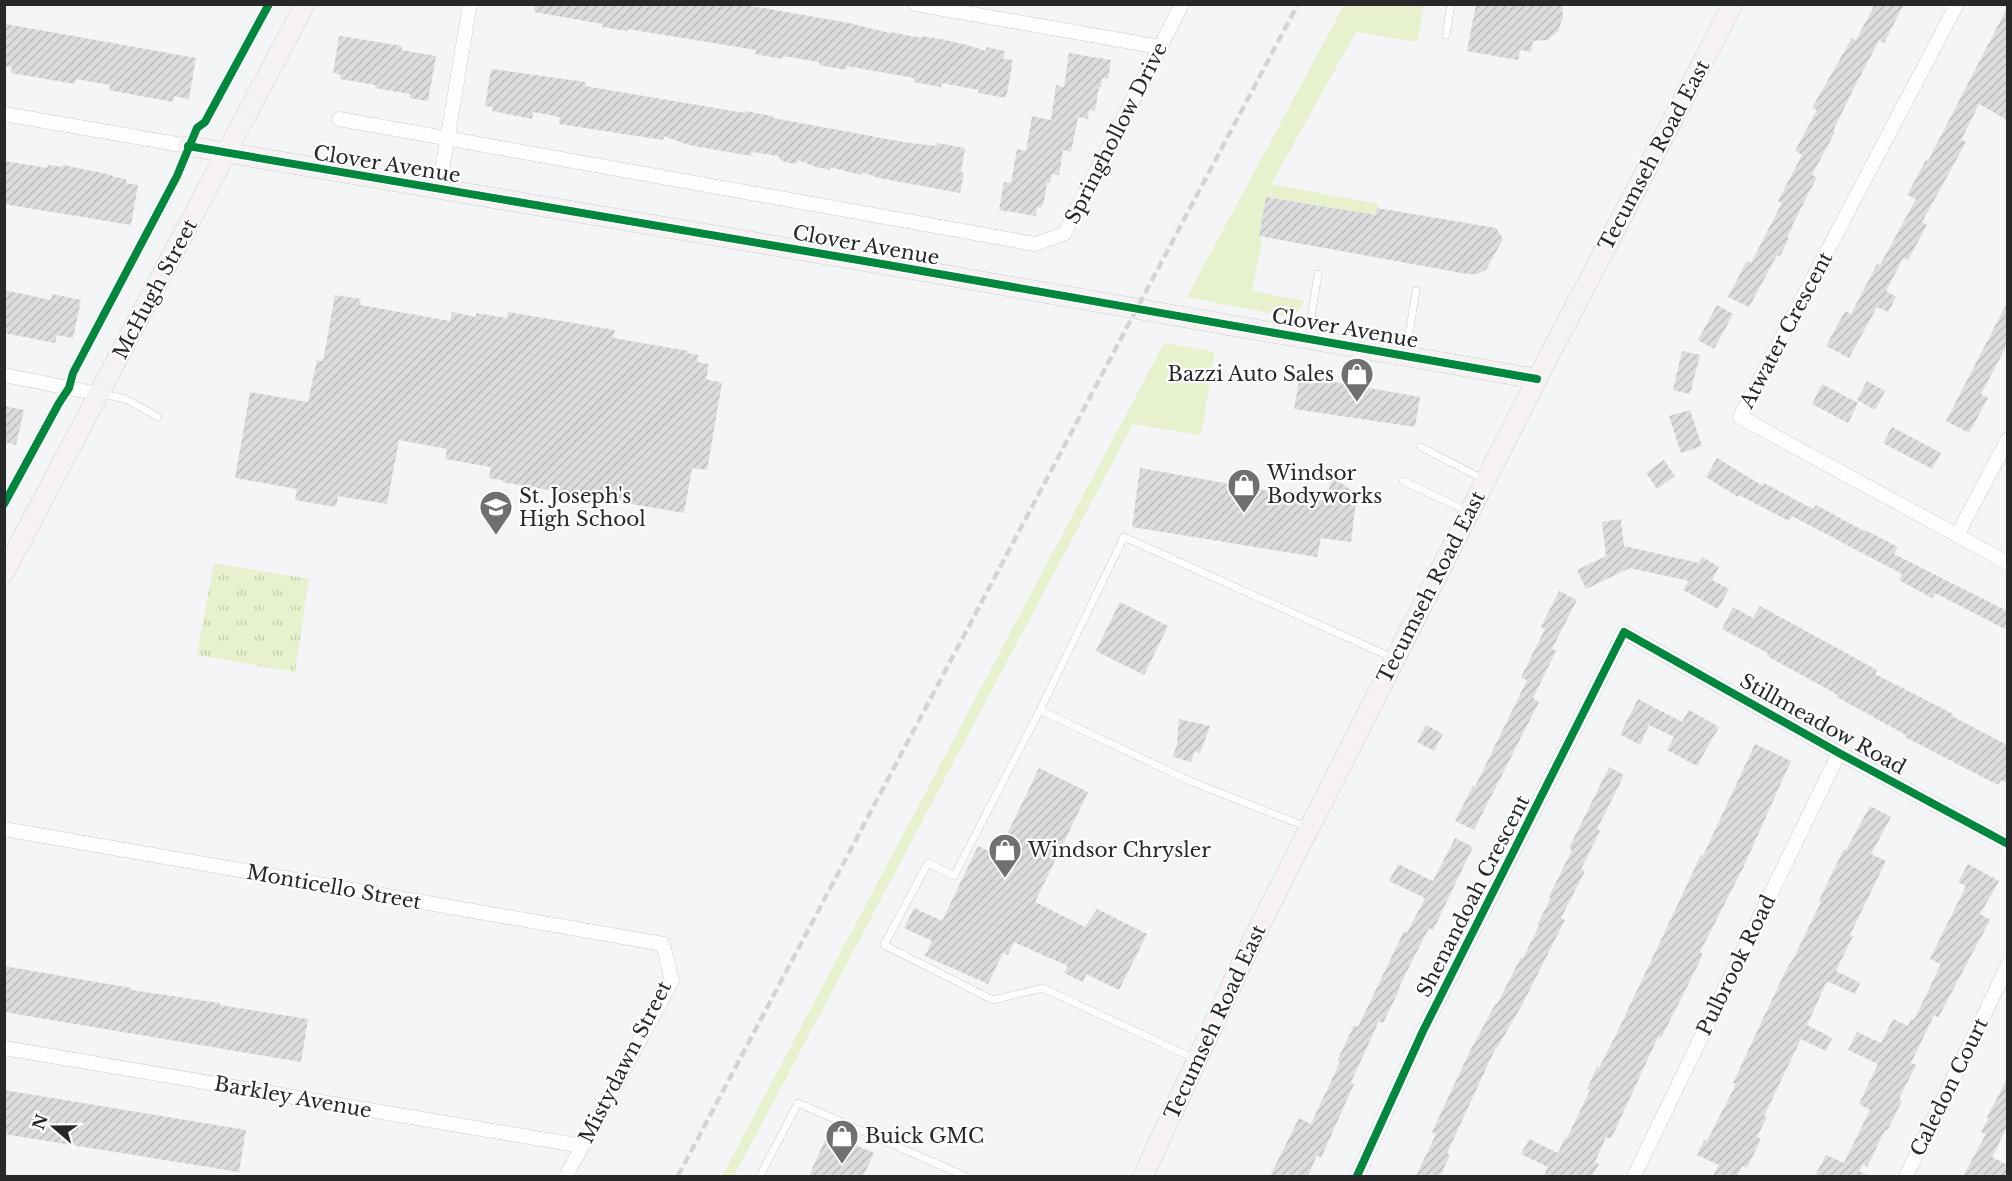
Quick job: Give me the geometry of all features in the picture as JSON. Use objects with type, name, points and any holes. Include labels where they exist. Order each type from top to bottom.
[{"type":"main road","name":"McHugh Street","points":[[4,573],[305,4]]},
{"type":"main road","name":"Tecumseh Road East","points":[[1143,1176],[1254,937],[1537,379],[1733,4]]},
{"type":"main road","name":"Clover Avenue","points":[[189,146],[1537,379]]},
{"type":"street","points":[[439,189],[470,4]]},
{"type":"street","points":[[915,4],[1160,47]]},
{"type":"street","name":"Springhollow Drive","points":[[1035,244],[1064,234],[1182,4]]},
{"type":"street","name":"Atwater Crescent","points":[[1957,4],[1740,417],[2007,563]]},
{"type":"street","name":"Clover Avenue","points":[[4,114],[189,146]]},
{"type":"street","name":"Clover Avenue","points":[[339,119],[1035,244]]},
{"type":"street","points":[[4,375],[99,394]]},
{"type":"street","points":[[1957,535],[2007,439]]},
{"type":"street","name":"Stillmeadow Road","points":[[1624,632],[2007,844]]},
{"type":"street","name":"Shenandoah Crescent","points":[[1357,1176],[1423,1031],[1624,632]]},
{"type":"street","name":"Pulbrook Road","points":[[1634,1176],[1839,753]]},
{"type":"street","name":"Monticello Street","points":[[4,830],[663,944]]},
{"type":"street","name":"Mistydawn Street","points":[[566,1176],[672,981],[663,944]]},
{"type":"street","name":"Caledon Court","points":[[1905,1176],[2007,965]]},
{"type":"street","name":"Barkley Avenue","points":[[4,1048],[582,1146]]},
{"type":"lane","points":[[1446,35],[1451,4]]},
{"type":"lane","points":[[1308,338],[1318,274]]},
{"type":"lane","points":[[1405,355],[1416,290]]},
{"type":"lane","points":[[99,394],[126,399],[158,417]]},
{"type":"lane","points":[[1421,447],[1485,481]]},
{"type":"lane","points":[[1403,481],[1469,512]]},
{"type":"lane","points":[[1197,1060],[1043,988],[993,1000],[884,945],[928,862],[954,876],[1040,710],[1124,537],[1395,659]]},
{"type":"lane","points":[[1040,710],[1192,782],[1309,828]]},
{"type":"lane","points":[[760,1176],[798,1103],[965,1176]]},
{"type":"green space","points":[[1344,5],[1424,5],[1417,42],[1356,32],[1271,184],[1379,204],[1369,255],[1352,251],[1358,212],[1266,197],[1259,236],[1262,240],[1252,291],[1304,301],[1300,309],[1290,317],[1187,297]]},
{"type":"green space","points":[[1164,343],[1215,352],[1201,435],[1133,424],[734,1176],[722,1176]]},
{"type":"green space","points":[[214,563],[309,579],[295,672],[197,655]]},
{"type":"building","points":[[535,4],[740,4],[849,23],[889,33],[940,39],[986,51],[986,47],[1005,51],[1003,59],[1013,60],[1006,98],[978,93],[979,90],[942,83],[941,87],[914,82],[914,78],[847,66],[846,70],[819,65],[819,62],[755,54],[756,50],[628,29],[627,31],[602,27],[603,24],[534,12]]},
{"type":"building","points":[[1476,4],[1562,4],[1563,17],[1558,31],[1548,40],[1533,41],[1531,52],[1520,50],[1518,60],[1467,51]]},
{"type":"building","points":[[1875,4],[1904,4],[1884,43],[1879,40],[1852,92],[1833,131],[1835,132],[1812,175],[1817,177],[1792,226],[1787,237],[1789,238],[1780,256],[1777,255],[1749,307],[1728,297],[1747,261],[1751,263],[1782,203],[1778,201],[1802,155],[1795,151],[1817,110],[1812,108],[1852,38],[1856,40]]},
{"type":"building","points":[[2007,8],[2007,120],[1979,104],[1961,140],[1966,142],[1922,222],[1927,225],[1908,260],[1903,258],[1886,291],[1896,297],[1888,312],[1877,307],[1849,358],[1826,346],[1845,311],[1851,314],[1877,264],[1880,265],[1916,199],[1907,195],[1926,160],[1928,161]]},
{"type":"building","points":[[6,24],[196,58],[189,99],[174,96],[173,102],[109,90],[110,85],[76,79],[75,84],[11,73],[12,67],[4,66]]},
{"type":"building","points":[[341,36],[402,46],[401,50],[436,56],[428,101],[410,98],[410,94],[375,88],[376,85],[340,79],[341,75],[333,73]]},
{"type":"building","points":[[1069,53],[1111,60],[1108,79],[1102,78],[1101,87],[1099,87],[1095,111],[1089,110],[1088,119],[1078,117],[1071,152],[1063,150],[1059,175],[1052,174],[1050,183],[1047,182],[1044,202],[1041,208],[1037,207],[1036,216],[999,210],[1004,182],[1011,183],[1017,149],[1026,151],[1032,116],[1051,120],[1056,85],[1064,87]]},
{"type":"building","points":[[491,69],[586,82],[585,86],[745,113],[745,111],[903,142],[936,146],[937,143],[965,148],[960,193],[879,178],[862,172],[861,175],[830,167],[830,170],[798,160],[797,164],[785,162],[779,159],[779,156],[752,152],[751,156],[689,145],[664,136],[663,140],[559,124],[560,117],[533,112],[532,119],[492,111],[493,107],[485,106]]},
{"type":"building","points":[[4,161],[47,168],[48,165],[62,167],[63,165],[112,175],[126,179],[126,183],[138,185],[131,225],[4,204]]},
{"type":"building","points":[[1266,197],[1376,215],[1377,208],[1496,228],[1503,239],[1486,270],[1476,274],[1467,274],[1259,236]]},
{"type":"building","points":[[4,290],[51,300],[52,294],[81,300],[73,338],[57,335],[55,343],[4,333]]},
{"type":"building","points":[[335,295],[361,299],[360,305],[450,321],[452,312],[476,317],[476,313],[507,318],[508,312],[615,330],[613,338],[688,351],[687,353],[698,355],[697,362],[709,364],[706,379],[722,383],[707,470],[692,468],[684,513],[502,482],[502,480],[489,478],[491,467],[445,459],[447,449],[399,440],[387,504],[338,496],[336,507],[295,500],[297,489],[235,478],[250,392],[308,402],[317,360],[323,361]]},
{"type":"building","points":[[2007,303],[2007,345],[1981,394],[1988,398],[1969,433],[1946,421]]},
{"type":"building","points":[[1717,305],[1733,314],[1714,349],[1698,340]]},
{"type":"building","points":[[1682,351],[1700,355],[1690,394],[1673,390]]},
{"type":"building","name":"Bazzi Auto Sales","points":[[1300,376],[1420,397],[1415,427],[1294,409]]},
{"type":"building","points":[[1867,381],[1885,391],[1875,410],[1857,400]]},
{"type":"building","points":[[1822,384],[1858,403],[1848,423],[1812,404]]},
{"type":"building","points":[[4,406],[24,410],[16,445],[4,442]]},
{"type":"building","points":[[1690,410],[1702,446],[1681,453],[1669,416]]},
{"type":"building","points":[[1892,427],[1941,453],[1932,469],[1883,443]]},
{"type":"building","points":[[1717,458],[1763,486],[1764,483],[1813,509],[1816,505],[1898,547],[1894,554],[2007,611],[2007,630],[1935,593],[1932,598],[1899,580],[1902,574],[1792,516],[1789,521],[1739,495],[1738,497],[1706,477]]},
{"type":"building","points":[[1664,460],[1675,476],[1657,489],[1646,473]]},
{"type":"building","name":"Windsor Bodyworks","points":[[1140,468],[1326,501],[1332,477],[1357,494],[1351,542],[1321,538],[1317,557],[1132,527]]},
{"type":"building","points":[[1621,519],[1624,546],[1699,563],[1702,557],[1719,567],[1712,580],[1729,589],[1718,609],[1683,590],[1689,581],[1630,568],[1586,589],[1577,570],[1606,556],[1602,522]]},
{"type":"building","points":[[1559,591],[1577,600],[1552,649],[1556,651],[1533,698],[1539,702],[1474,830],[1455,821],[1473,786],[1475,787],[1527,680],[1521,677],[1545,629],[1541,627]]},
{"type":"building","points":[[1120,602],[1168,626],[1144,675],[1096,651]]},
{"type":"building","points":[[1760,606],[1877,670],[1875,674],[2007,745],[2007,783],[2001,780],[1998,785],[1905,737],[1906,735],[1837,697],[1838,695],[1767,656],[1768,653],[1722,629],[1733,607],[1753,618]]},
{"type":"building","points":[[1638,699],[1682,722],[1689,710],[1719,727],[1697,766],[1667,750],[1674,737],[1649,725],[1640,745],[1620,734]]},
{"type":"building","points":[[1179,719],[1210,726],[1200,753],[1195,751],[1191,762],[1173,757],[1177,744]]},
{"type":"building","points":[[1426,725],[1443,734],[1434,751],[1417,742]]},
{"type":"building","points":[[1755,744],[1791,761],[1743,868],[1700,952],[1703,954],[1689,983],[1661,1038],[1658,1037],[1611,1139],[1606,1137],[1595,1162],[1599,1164],[1592,1176],[1544,1176],[1548,1167],[1521,1154],[1529,1139],[1558,1153],[1565,1137],[1567,1138],[1590,1090],[1587,1089],[1597,1067],[1599,1068],[1616,1035]]},
{"type":"building","points":[[1609,767],[1624,775],[1597,829],[1600,831],[1581,869],[1585,871],[1561,918],[1565,920],[1523,1003],[1496,1047],[1447,1153],[1450,1155],[1440,1176],[1416,1176],[1436,1134],[1432,1132],[1471,1049],[1539,926],[1537,925],[1551,898],[1549,897],[1572,850],[1569,848]]},
{"type":"building","name":"Windsor Chrysler","points":[[1039,768],[1088,792],[1035,902],[1085,927],[1097,909],[1147,934],[1119,990],[1086,974],[1083,982],[1064,973],[1068,966],[1014,942],[1008,955],[1003,953],[988,984],[925,956],[932,941],[904,928],[914,908],[942,921],[978,846],[997,855]]},
{"type":"building","points":[[1870,806],[1891,817],[1871,854],[1886,861],[1850,935],[1853,936],[1836,971],[1860,983],[1855,994],[1827,981],[1807,1025],[1832,1038],[1826,1051],[1801,1039],[1764,1116],[1767,1117],[1757,1137],[1761,1139],[1747,1168],[1742,1166],[1737,1176],[1713,1176],[1719,1165],[1697,1155],[1704,1140],[1707,1141],[1736,1084],[1733,1083],[1782,978],[1821,902],[1819,901],[1844,849],[1846,850]]},
{"type":"building","points":[[1455,838],[1473,847],[1433,930],[1429,928],[1383,1023],[1379,1021],[1351,1082],[1354,1084],[1321,1158],[1317,1155],[1308,1176],[1270,1176],[1299,1118],[1311,1124],[1340,1062],[1337,1061],[1354,1025],[1358,1027],[1404,931],[1407,933],[1425,898],[1389,881],[1398,864],[1433,881]]},
{"type":"building","points":[[1968,864],[1999,881],[1980,914],[1990,920],[1938,1018],[1934,1015],[1911,1063],[1916,1065],[1899,1099],[1902,1101],[1887,1131],[1885,1130],[1867,1167],[1863,1164],[1859,1171],[1871,1176],[1815,1176],[1826,1155],[1844,1163],[1870,1110],[1859,1104],[1878,1064],[1848,1050],[1857,1032],[1881,1043],[1893,1019],[1908,1026],[1911,1019],[1914,1020],[1941,964],[1930,959],[1966,886],[1958,882]]},
{"type":"building","points":[[4,966],[131,988],[131,990],[308,1019],[301,1062],[4,1012]]},
{"type":"building","points":[[2007,1079],[2007,1127],[1992,1157],[2007,1165],[2007,1176],[1963,1176],[1986,1134],[1981,1132]]},
{"type":"building","points":[[4,1090],[246,1130],[239,1172],[4,1134]]},
{"type":"building","name":"Buick GMC","points":[[828,1133],[874,1153],[863,1176],[809,1176]]},
{"type":"railway","points":[[678,1176],[1298,4]]},
{"type":"cycle path","points":[[4,504],[69,388],[73,373],[177,176],[197,128],[205,122],[269,4]]},
{"type":"cycle path","points":[[188,146],[882,264],[1537,379]]},
{"type":"cycle path","points":[[1357,1176],[1423,1031],[1624,632],[1839,753],[2008,844]]},
{"type":"place","name":"Bazzi Auto Sales","points":[[1357,403]]},
{"type":"place","name":"Windsor Bodyworks","points":[[1244,514]]},
{"type":"place","name":"St. Joseph's High School","points":[[496,536]]},
{"type":"place","name":"Windsor Chrysler","points":[[1005,879]]},
{"type":"place","name":"Buick GMC","points":[[842,1165]]}]
